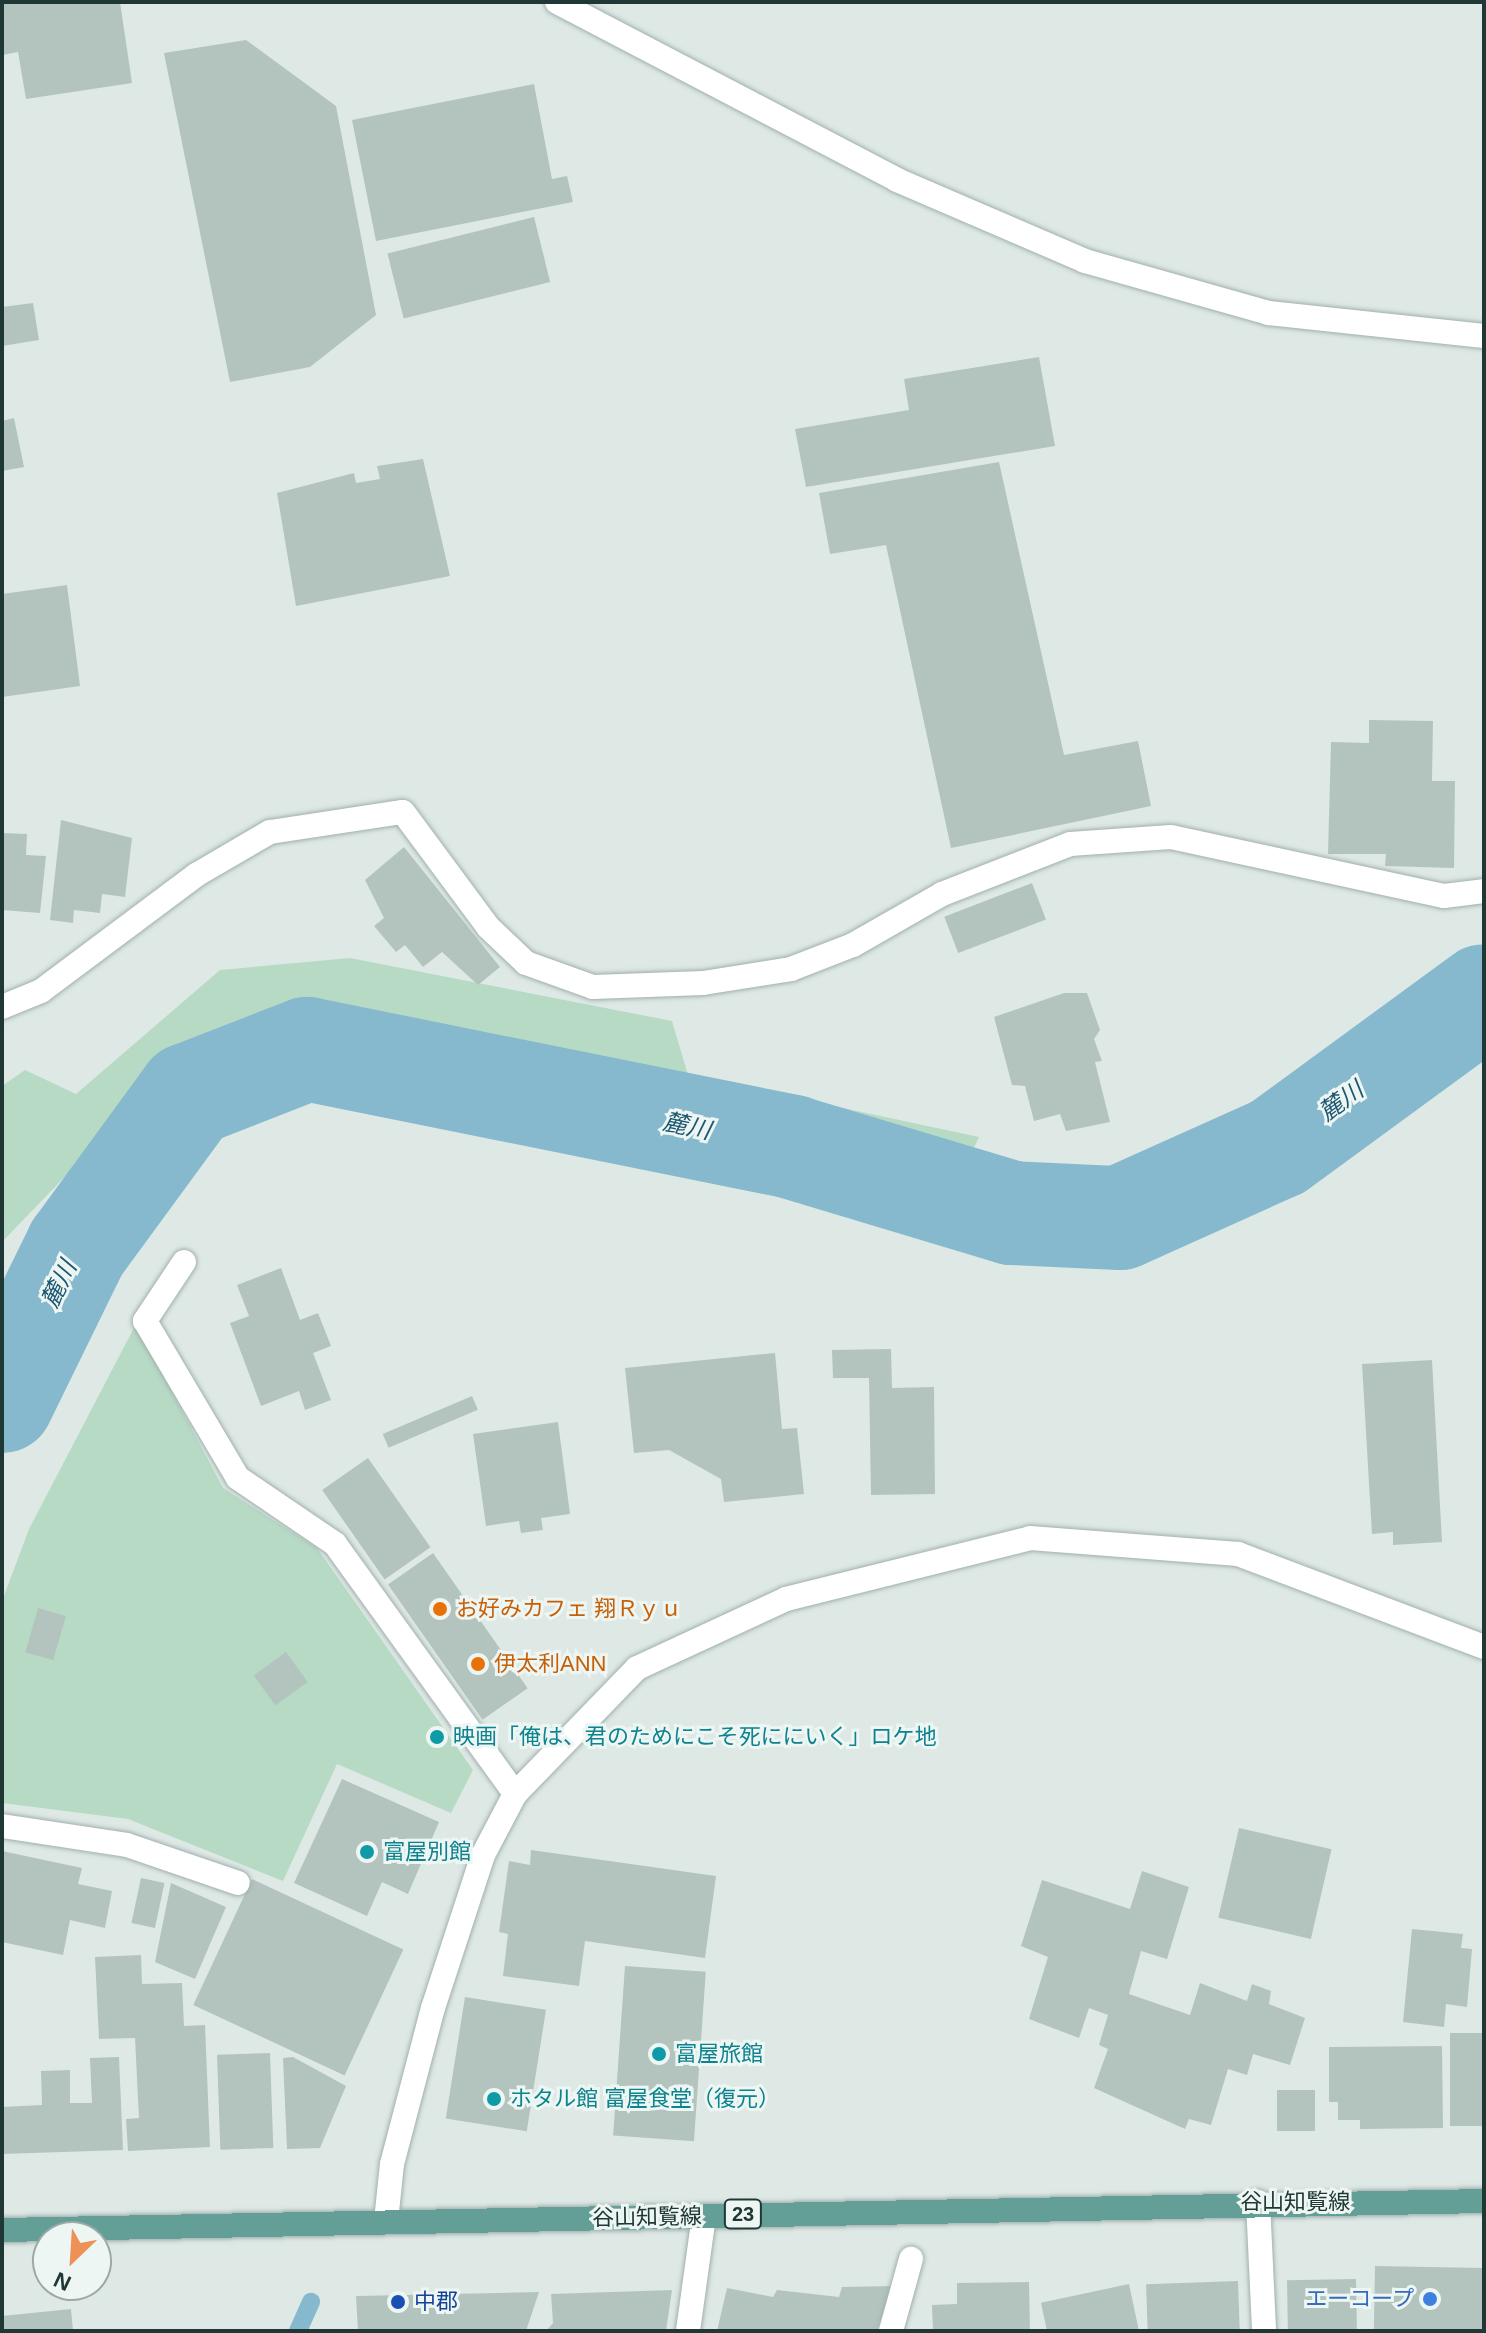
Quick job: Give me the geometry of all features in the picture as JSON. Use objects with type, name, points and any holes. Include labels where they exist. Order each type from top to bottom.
[{"type":"main road","name":"谷山知覧線","points":[[2,2230],[1258,2202],[1484,2201]]},
{"type":"street","points":[[557,2],[897,180],[1085,261],[1269,313],[1484,336]]},
{"type":"street","points":[[2,1007],[41,991],[196,875],[270,832],[403,812],[488,927],[526,963],[593,987],[703,983],[791,969],[853,945],[942,894],[1070,844],[1171,837],[1444,896],[1484,891]]},
{"type":"street","points":[[184,1262],[145,1321],[238,1478],[335,1544],[515,1794]]},
{"type":"street","points":[[386,2221],[392,2164],[433,2008],[483,1855],[515,1794],[637,1668],[716,1627],[786,1599],[1030,1538],[1238,1554],[1484,1647]]},
{"type":"street","points":[[2,1826],[127,1845],[238,1883]]},
{"type":"street","points":[[1258,2202],[1264,2331]]},
{"type":"street","points":[[688,2331],[704,2216]]},
{"type":"street","points":[[891,2331],[911,2259]]},
{"type":"green space","points":[[350,958],[672,1021],[688,1075],[979,1137],[969,1158],[528,1057],[300,1020],[180,1057],[2,1242],[2,1086],[25,1070],[76,1094],[220,970]]},
{"type":"green space","points":[[136,1324],[223,1488],[317,1548],[473,1770],[451,1813],[337,1764],[283,1881],[128,1819],[2,1803],[2,1601],[29,1529]]},
{"type":"building","points":[[2,2],[120,2],[132,83],[26,99],[18,52],[2,55]]},
{"type":"building","points":[[246,40],[336,106],[376,315],[310,367],[230,382],[164,53]]},
{"type":"building","points":[[534,84],[552,179],[567,176],[573,202],[376,241],[352,120]]},
{"type":"building","points":[[534,217],[550,282],[404,319],[387,254]]},
{"type":"building","points":[[33,303],[39,340],[2,346],[2,307]]},
{"type":"building","points":[[1039,357],[1055,446],[806,487],[795,429],[909,410],[904,379]]},
{"type":"building","points":[[14,418],[24,467],[2,471],[2,421]]},
{"type":"building","points":[[423,459],[450,576],[296,606],[277,493],[354,473],[356,483],[380,479],[377,466]]},
{"type":"building","points":[[999,462],[1064,755],[1138,741],[1151,806],[951,848],[886,545],[830,554],[819,493]]},
{"type":"building","points":[[67,585],[80,686],[2,697],[2,594]]},
{"type":"building","points":[[1369,720],[1433,721],[1432,781],[1455,781],[1454,868],[1385,866],[1386,854],[1328,854],[1331,742],[1369,743]]},
{"type":"building","points":[[61,820],[132,838],[125,897],[102,894],[100,913],[74,910],[73,923],[50,920]]},
{"type":"building","points":[[2,833],[27,834],[26,855],[46,856],[40,913],[2,910]]},
{"type":"building","points":[[404,847],[500,967],[478,985],[442,952],[423,967],[405,945],[396,952],[374,926],[384,918],[365,880]]},
{"type":"building","points":[[1032,883],[1046,919],[958,953],[944,917]]},
{"type":"building","points":[[1064,993],[1087,993],[1100,1030],[1094,1039],[1102,1061],[1095,1062],[1110,1122],[1066,1131],[1060,1114],[1034,1121],[1025,1086],[1012,1085],[994,1017]]},
{"type":"building","points":[[281,1268],[300,1320],[318,1313],[331,1346],[313,1353],[331,1400],[305,1410],[299,1391],[261,1406],[230,1323],[249,1316],[237,1285]]},
{"type":"building","points":[[891,1349],[892,1388],[934,1387],[935,1494],[871,1495],[869,1378],[833,1378],[832,1350]]},
{"type":"building","points":[[775,1353],[782,1429],[797,1428],[804,1494],[724,1502],[721,1479],[669,1450],[634,1453],[625,1368]]},
{"type":"building","points":[[1432,1360],[1442,1542],[1393,1545],[1393,1532],[1372,1534],[1362,1364]]},
{"type":"building","points":[[472,1396],[478,1410],[389,1448],[383,1434]]},
{"type":"building","points":[[558,1422],[570,1514],[541,1518],[543,1530],[521,1533],[519,1521],[486,1526],[473,1434]]},
{"type":"building","points":[[368,1458],[431,1547],[385,1579],[322,1490]]},
{"type":"building","points":[[433,1553],[528,1688],[483,1720],[388,1585]]},
{"type":"building","points":[[38,1608],[66,1616],[53,1660],[25,1652]]},
{"type":"building","points":[[286,1652],[308,1682],[275,1705],[254,1676]]},
{"type":"building","name":"富屋別館","points":[[342,1779],[439,1822],[408,1894],[382,1882],[367,1916],[294,1883]]},
{"type":"building","points":[[1239,1828],[1332,1849],[1311,1939],[1218,1918]]},
{"type":"building","points":[[531,1850],[716,1876],[705,1958],[585,1941],[579,1986],[503,1976],[508,1934],[499,1932],[509,1861],[530,1865]]},
{"type":"building","points":[[2,1851],[82,1868],[78,1884],[112,1891],[105,1928],[70,1920],[63,1955],[2,1942]]},
{"type":"building","points":[[1142,1871],[1189,1887],[1167,1959],[1141,1951],[1129,1994],[1190,2015],[1200,1983],[1247,2001],[1252,1984],[1271,1991],[1269,2004],[1305,2018],[1290,2065],[1253,2054],[1247,2075],[1228,2069],[1211,2125],[1189,2119],[1185,2129],[1094,2088],[1108,2049],[1099,2045],[1108,2015],[1089,2008],[1079,2038],[1029,2019],[1048,1957],[1021,1946],[1042,1880],[1130,1909]]},
{"type":"building","points":[[141,1878],[164,1883],[155,1928],[131,1923]]},
{"type":"building","points":[[252,1879],[403,1950],[345,2076],[193,2005]]},
{"type":"building","points":[[171,1883],[226,1907],[195,1979],[155,1962]]},
{"type":"building","points":[[1412,1929],[1463,1934],[1461,1948],[1472,1949],[1467,2007],[1446,2004],[1444,2027],[1403,2022]]},
{"type":"building","points":[[141,1955],[142,1984],[182,1983],[184,2026],[205,2025],[210,2147],[128,2151],[126,2119],[139,2118],[135,2038],[99,2039],[95,1957]]},
{"type":"building","name":"富屋旅館","points":[[625,1966],[706,1972],[694,2141],[613,2136]]},
{"type":"building","name":"ホタル館 富屋食堂（復元）","points":[[465,1997],[546,2010],[527,2131],[446,2118]]},
{"type":"building","points":[[1450,2033],[1484,2033],[1484,2126],[1450,2126]]},
{"type":"building","points":[[1442,2046],[1443,2128],[1360,2129],[1360,2120],[1338,2120],[1338,2102],[1329,2102],[1329,2047]]},
{"type":"building","points":[[270,2053],[273,2148],[220,2150],[217,2055]]},
{"type":"building","points":[[119,2057],[123,2150],[2,2154],[2,2107],[42,2105],[41,2071],[70,2070],[70,2103],[92,2103],[90,2058]]},
{"type":"building","points":[[293,2057],[346,2086],[320,2148],[287,2149],[283,2058]]},
{"type":"building","points":[[1277,2090],[1315,2090],[1315,2131],[1277,2131]]},
{"type":"building","name":"エーコープ","points":[[1375,2266],[1484,2268],[1483,2331],[1374,2331]]},
{"type":"building","points":[[1356,2279],[1357,2331],[1288,2331],[1287,2280]]},
{"type":"building","points":[[1238,2281],[1240,2331],[1148,2331],[1146,2284]]},
{"type":"building","points":[[1029,2282],[1030,2331],[933,2331],[932,2305],[957,2304],[957,2283]]},
{"type":"building","points":[[1129,2284],[1139,2331],[1047,2331],[1041,2303]]},
{"type":"building","points":[[892,2286],[877,2331],[717,2331],[727,2288],[773,2297],[777,2290],[839,2297],[842,2287]]},
{"type":"building","points":[[672,2290],[666,2331],[546,2331],[553,2323],[551,2294]]},
{"type":"building","points":[[539,2292],[526,2331],[358,2331],[356,2296]]},
{"type":"building","points":[[71,2309],[73,2331],[3,2331],[2,2316]]},
{"type":"waterway","name":"麓川","points":[[2,1401],[77,1248],[189,1095],[307,1049],[792,1147],[1012,1213],[1120,1218],[1278,1147],[1484,996]]},
{"type":"waterway","points":[[298,2331],[311,2302]]},
{"type":"place","name":"お好みカフェ 翔Ｒｙｕ","points":[[440,1609]]},
{"type":"place","name":"伊太利ANN","points":[[478,1664]]},
{"type":"place","name":"映画「俺は、君のためにこそ死ににいく」ロケ地","points":[[437,1737]]},
{"type":"place","name":"富屋別館","points":[[367,1852]]},
{"type":"place","name":"富屋旅館","points":[[659,2054]]},
{"type":"place","name":"ホタル館 富屋食堂（復元）","points":[[494,2099]]},
{"type":"place","name":"エーコープ","points":[[1430,2299]]},
{"type":"place","name":"中郡","points":[[398,2302]]}]
